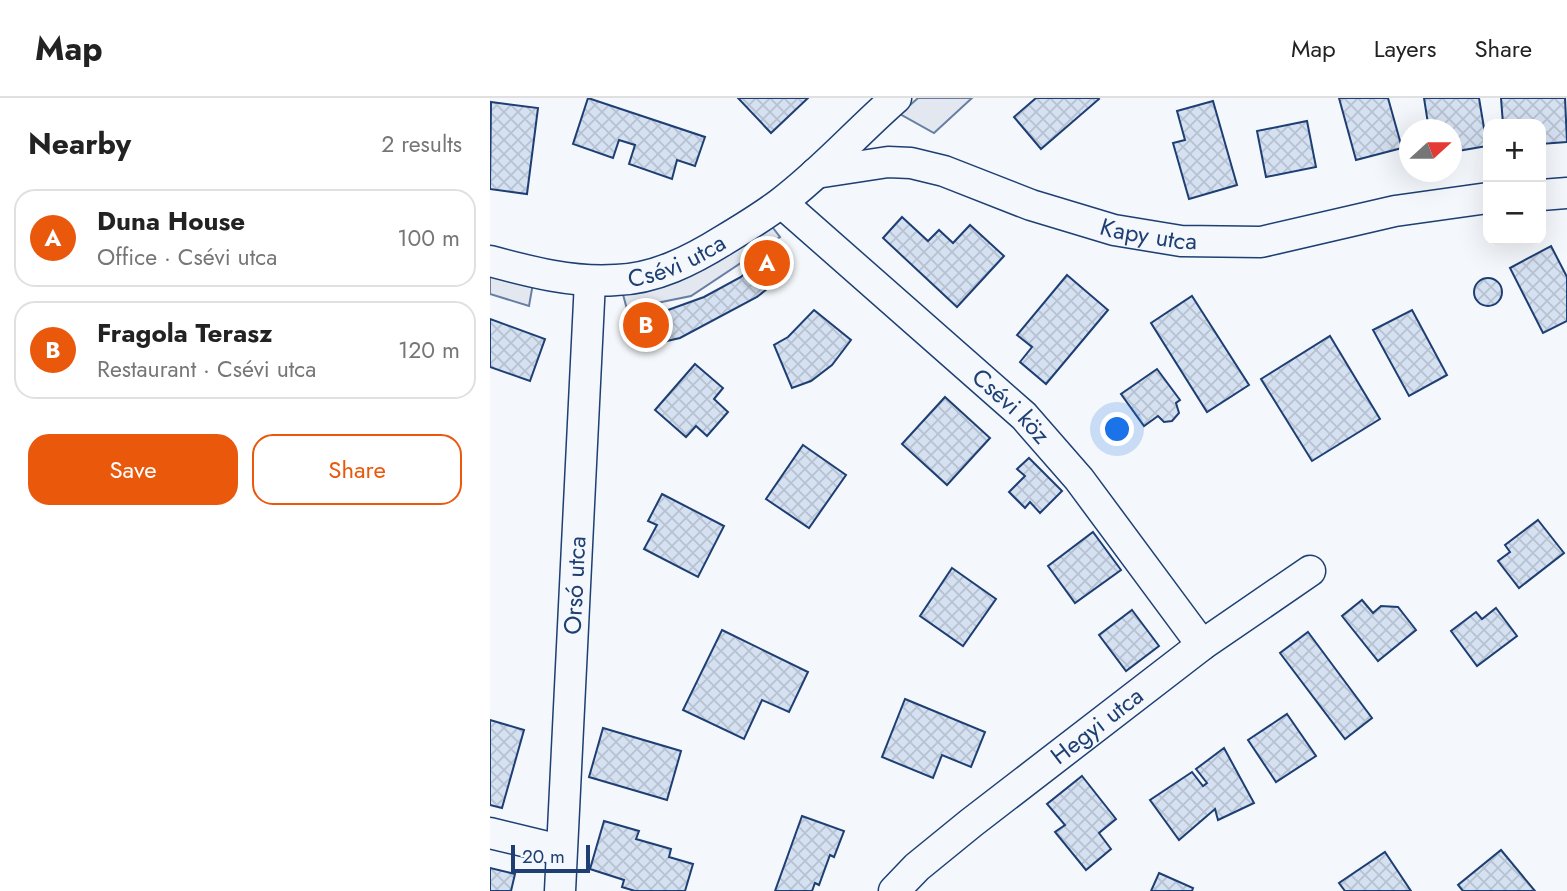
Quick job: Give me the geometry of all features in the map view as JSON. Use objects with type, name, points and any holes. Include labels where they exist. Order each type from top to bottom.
[{"type":"street","name":"Csévi utca","points":[[490,261],[528,271],[590,281],[619,281],[675,266],[702,254],[782,203],[896,98]]},
{"type":"street","name":"Kapy utca","points":[[816,173],[888,162],[911,163],[944,171],[1031,205],[1114,230],[1181,241],[1261,242],[1395,211],[1483,199]]},
{"type":"street","points":[[1546,195],[1567,193]]},
{"type":"street","name":"Csévi köz","points":[[782,203],[1024,416],[1079,480],[1202,645]]},
{"type":"street","name":"Orsó utca","points":[[560,891],[590,281]]},
{"type":"street","name":"Hegyi utca","points":[[894,891],[917,867],[971,823],[1202,645],[1310,571]]},
{"type":"street","points":[[490,833],[560,850]]},
{"type":"shaded area","points":[[918,98],[972,98],[934,133],[900,114]]},
{"type":"shaded area","points":[[763,215],[780,237],[691,296],[627,309],[619,280]]},
{"type":"shaded area","points":[[490,261],[535,272],[529,306],[490,294]]},
{"type":"building","points":[[588,98],[705,137],[695,166],[677,160],[672,179],[629,164],[635,145],[619,140],[613,158],[573,144]]},
{"type":"building","points":[[738,98],[808,98],[771,133]]},
{"type":"building","points":[[1036,98],[1099,99],[1041,149],[1014,117]]},
{"type":"building","points":[[1339,98],[1388,98],[1399,137],[1399,149],[1356,160]]},
{"type":"building","points":[[1424,98],[1479,98],[1483,147],[1462,150],[1462,119],[1427,119]]},
{"type":"building","points":[[1501,98],[1565,98],[1567,142],[1546,144],[1546,119],[1503,119]]},
{"type":"building","points":[[1213,101],[1237,185],[1189,199],[1173,143],[1185,140],[1177,111]]},
{"type":"building","points":[[491,102],[538,108],[527,194],[490,189]]},
{"type":"building","points":[[1307,121],[1316,167],[1266,177],[1257,131]]},
{"type":"building","points":[[902,217],[928,241],[939,230],[953,243],[970,225],[1004,256],[957,307],[883,238]]},
{"type":"building","points":[[1551,246],[1567,277],[1567,321],[1543,333],[1510,268]]},
{"type":"building","points":[[771,250],[788,272],[757,297],[680,338],[636,348],[625,318],[668,310],[704,297],[741,277]]},
{"type":"building","points":[[1067,275],[1108,310],[1046,384],[1020,362],[1032,347],[1017,335]]},
{"type":"building","points":[[1488,278],[1498,282],[1502,292],[1498,302],[1488,306],[1478,302],[1474,292],[1478,282]]},
{"type":"building","points":[[1192,296],[1249,385],[1207,412],[1151,323]]},
{"type":"building","points":[[814,310],[851,340],[832,365],[811,381],[792,388],[774,345],[788,337]]},
{"type":"building","points":[[1412,310],[1447,375],[1409,396],[1373,330]]},
{"type":"building","points":[[490,319],[545,339],[530,381],[490,367]]},
{"type":"building","points":[[1330,336],[1380,419],[1312,461],[1261,379]]},
{"type":"building","points":[[695,364],[723,388],[714,399],[728,412],[707,436],[696,426],[686,437],[655,410]]},
{"type":"building","points":[[1157,369],[1180,400],[1176,403],[1179,413],[1172,421],[1164,422],[1158,416],[1144,426],[1121,394]]},
{"type":"building","points":[[945,397],[990,438],[947,485],[902,444]]},
{"type":"building","points":[[803,445],[846,475],[809,528],[766,499]]},
{"type":"building","points":[[1029,458],[1062,491],[1040,513],[1030,502],[1025,508],[1009,492],[1025,476],[1017,469]]},
{"type":"building","points":[[662,494],[724,526],[698,577],[644,549],[657,525],[648,521]]},
{"type":"building","points":[[1538,520],[1564,553],[1519,588],[1498,561],[1510,552],[1505,545]]},
{"type":"building","points":[[1093,532],[1121,570],[1075,603],[1048,566]]},
{"type":"building","points":[[952,568],[996,599],[963,646],[920,616]]},
{"type":"building","points":[[1362,600],[1373,613],[1381,606],[1398,607],[1416,630],[1378,661],[1342,616]]},
{"type":"building","points":[[1496,608],[1517,636],[1477,666],[1451,631],[1476,612],[1482,619]]},
{"type":"building","points":[[1132,610],[1159,646],[1126,671],[1099,635]]},
{"type":"building","points":[[722,630],[808,672],[789,712],[762,700],[744,739],[683,710]]},
{"type":"building","points":[[1308,632],[1372,718],[1345,739],[1280,653]]},
{"type":"building","points":[[905,699],[985,732],[971,767],[942,755],[933,778],[882,757]]},
{"type":"building","points":[[1287,714],[1316,756],[1276,782],[1248,740]]},
{"type":"building","points":[[490,720],[524,730],[502,808],[490,805]]},
{"type":"building","points":[[603,728],[681,751],[667,800],[589,777]]},
{"type":"building","points":[[1224,748],[1254,803],[1218,820],[1215,809],[1179,840],[1150,800],[1192,772],[1203,786],[1207,783],[1196,769]]},
{"type":"building","points":[[1082,776],[1116,819],[1099,833],[1111,849],[1086,870],[1055,832],[1065,825],[1047,804]]},
{"type":"building","points":[[802,816],[844,831],[834,857],[830,855],[819,885],[815,883],[812,891],[775,891]]},
{"type":"building","points":[[604,821],[639,831],[636,839],[671,849],[669,857],[693,864],[685,891],[635,891],[622,887],[624,880],[590,869]]},
{"type":"building","points":[[1501,850],[1535,891],[1463,891],[1458,885]]},
{"type":"building","points":[[1385,852],[1411,891],[1345,891],[1339,883]]},
{"type":"building","points":[[490,868],[515,874],[511,891],[490,891]]},
{"type":"building","points":[[1159,873],[1193,888],[1192,891],[1151,891]]},
{"type":"place","name":"Duna House","points":[[767,263]]},
{"type":"place","name":"Fragola Terasz","points":[[646,325]]}]
